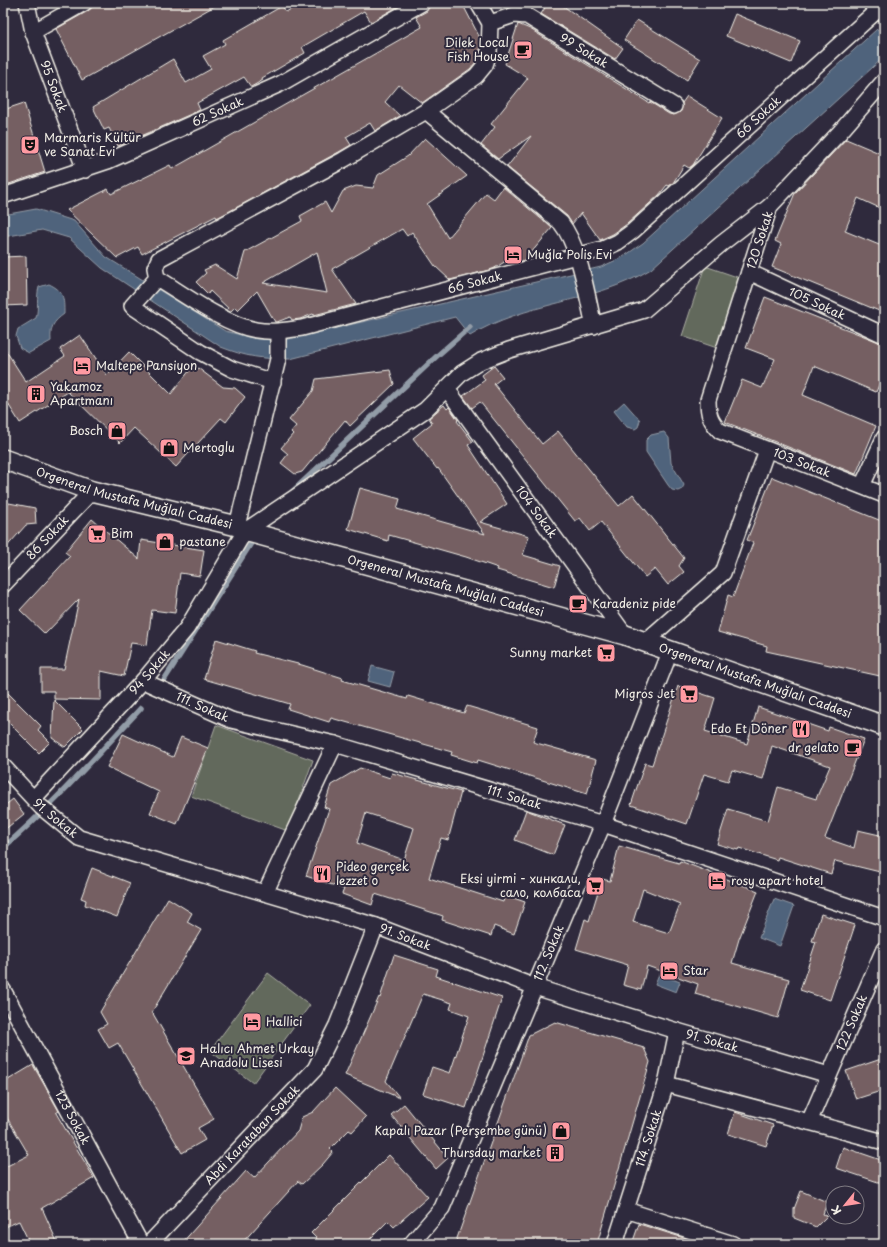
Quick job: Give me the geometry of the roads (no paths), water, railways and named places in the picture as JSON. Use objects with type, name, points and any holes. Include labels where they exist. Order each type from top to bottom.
[{"type":"street","name":"95 Sokak","points":[[26,3],[33,32],[85,170]]},
{"type":"street","points":[[33,32],[84,3]]},
{"type":"street","name":"62 Sokak","points":[[3,196],[85,170],[280,84],[422,3]]},
{"type":"street","points":[[272,382],[232,369],[200,352],[132,306],[154,281],[155,268],[159,259],[343,160],[426,111],[476,76],[484,65],[489,53],[490,23],[478,3]]},
{"type":"street","name":"66 Sokak","points":[[154,281],[234,324],[278,335],[578,261],[618,242],[633,231],[880,5]]},
{"type":"street","name":"99 Sokak","points":[[490,23],[514,15],[527,16],[674,106]]},
{"type":"street","name":"120 Sokak","points":[[720,431],[712,423],[708,412],[708,400],[770,206],[840,132],[884,81]]},
{"type":"street","points":[[426,111],[561,223],[569,234],[578,261],[594,326]]},
{"type":"street","points":[[241,529],[426,410],[462,373],[481,361],[509,350],[644,310],[721,244],[770,206]]},
{"type":"street","name":"105 Sokak","points":[[749,272],[884,335]]},
{"type":"street","points":[[241,529],[278,359],[278,335]]},
{"type":"street","name":"104 Sokak","points":[[448,389],[625,634]]},
{"type":"street","name":"103 Sokak","points":[[720,431],[884,495]]},
{"type":"street","points":[[862,486],[884,438]]},
{"type":"street","points":[[646,641],[723,573],[768,450]]},
{"type":"street","name":"Orgeneral Mustafa Muğlalı Caddesi","points":[[3,459],[92,491],[241,529],[625,634],[646,641],[670,652],[884,726]]},
{"type":"street","name":"86 Sokak","points":[[3,585],[92,491]]},
{"type":"street","name":"94 Sokak","points":[[38,803],[145,682],[187,628],[241,529]]},
{"type":"street","name":"112. Sokak","points":[[411,1244],[442,1208],[603,824],[670,652]]},
{"type":"street","name":"111. Sokak","points":[[145,682],[231,720],[335,744],[603,824],[884,918]]},
{"type":"street","points":[[264,893],[335,744]]},
{"type":"street","name":"91. Sokak","points":[[3,766],[38,803],[79,838],[376,926],[535,987],[677,1031],[829,1075]]},
{"type":"street","name":"Abdi Karataban Sokak","points":[[149,1244],[315,1069],[337,1025],[376,926]]},
{"type":"street","name":"122 Sokak","points":[[809,1122],[884,948]]},
{"type":"street","name":"123 Sokak","points":[[3,990],[141,1244]]},
{"type":"street","name":"114. Sokak","points":[[615,1244],[666,1084],[677,1031]]},
{"type":"street","points":[[666,1084],[884,1142]]},
{"type":"street","points":[[626,1210],[733,1244]]},
{"type":"water","points":[[877,29],[884,32],[884,57],[651,269],[606,289],[513,316],[470,336],[455,317],[290,359],[271,359],[247,355],[221,347],[102,268],[69,238],[42,230],[3,237],[3,215],[36,209],[74,221],[106,257],[225,331],[257,339],[288,339],[601,267],[623,257],[643,243]]},
{"type":"water","points":[[49,284],[58,289],[62,296],[64,314],[53,325],[51,341],[29,353],[20,348],[16,336],[18,329],[36,318],[39,287]]},
{"type":"water","points":[[624,402],[640,420],[638,427],[635,429],[627,427],[614,411]]},
{"type":"water","points":[[664,432],[669,438],[671,463],[684,485],[682,489],[678,491],[672,490],[646,452],[646,440],[651,435]]},
{"type":"water","points":[[372,666],[394,672],[390,687],[368,681]]},
{"type":"water","points":[[774,899],[794,906],[780,946],[759,938]]},
{"type":"water","points":[[659,974],[680,982],[676,992],[655,984]]},
{"type":"waterway","points":[[293,491],[438,355],[470,327]]},
{"type":"waterway","points":[[159,688],[255,537]]},
{"type":"waterway","points":[[3,848],[57,797],[141,708]]},
{"type":"place","name":"Dilek Local Fish House","points":[[523,50]]},
{"type":"place","name":"Marmaris Kültür ve Sanat Evi","points":[[30,145]]},
{"type":"place","name":"Muğla Polis Evi","points":[[513,255]]},
{"type":"place","name":"Maltepe Pansiyon","points":[[82,366]]},
{"type":"place","name":"Yakamoz Apartmanı","points":[[36,394]]},
{"type":"place","name":"Bosch","points":[[117,431]]},
{"type":"place","name":"Mertoglu","points":[[169,448]]},
{"type":"place","name":"Bim","points":[[97,534]]},
{"type":"place","name":"pastane","points":[[165,542]]},
{"type":"place","name":"Karadeniz pide","points":[[578,604]]},
{"type":"place","name":"Sunny market","points":[[606,653]]},
{"type":"place","name":"Migros Jet","points":[[689,694]]},
{"type":"place","name":"Edo Et Döner","points":[[801,729]]},
{"type":"place","name":"dr gelato","points":[[853,748]]},
{"type":"place","name":"Pideo gerçek lezzet o","points":[[322,874]]},
{"type":"place","name":"rosy apart hotel","points":[[717,881]]},
{"type":"place","name":"Eksi yirmi - хинкали, сало, колбаса","points":[[595,886]]},
{"type":"place","name":"Star","points":[[669,971]]},
{"type":"place","name":"Hallici","points":[[252,1022]]},
{"type":"place","name":"Halıcı Ahmet Urkay Anadolu Lisesi","points":[[186,1056]]},
{"type":"place","name":"Kapalı Pazar (Perşembe günü)","points":[[561,1131]]},
{"type":"place","name":"Thursday market","points":[[555,1153]]}]
